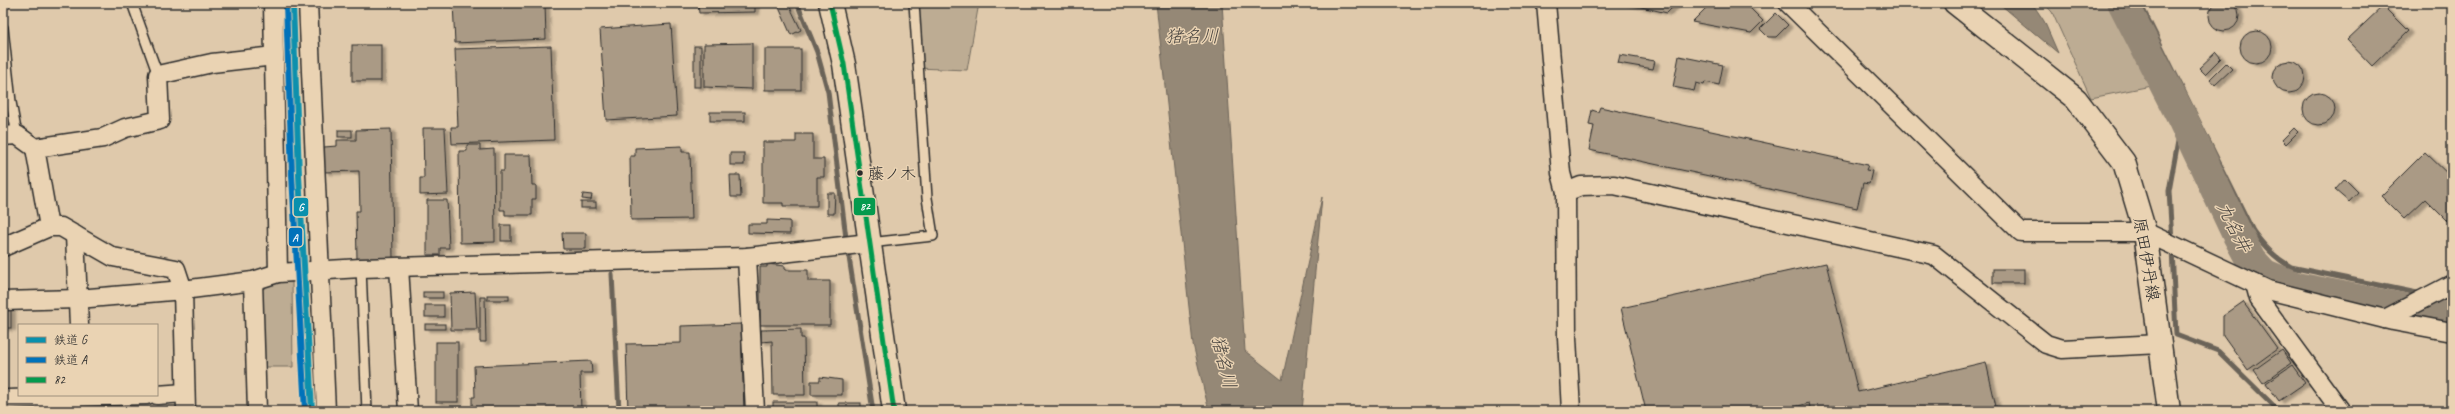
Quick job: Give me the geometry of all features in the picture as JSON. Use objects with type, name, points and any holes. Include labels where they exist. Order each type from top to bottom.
[{"type":"street","points":[[272,3],[278,273]]},
{"type":"street","points":[[308,3],[326,411]]},
{"type":"street","points":[[830,3],[844,64],[894,411]]},
{"type":"street","points":[[1546,3],[1561,173],[1566,192],[1567,338],[1571,411]]},
{"type":"street","points":[[1788,3],[2021,232],[2145,232],[2268,290],[2385,319],[2452,332]]},
{"type":"street","name":"原田伊丹線","points":[[1955,3],[2076,100],[2124,162],[2145,232],[2169,411]]},
{"type":"street","points":[[10,136],[35,148],[103,138],[125,128],[160,120],[158,75],[212,63],[274,56]]},
{"type":"street","points":[[35,148],[49,227]]},
{"type":"street","points":[[1566,192],[1581,186],[1614,185],[1934,255],[2046,344],[2062,349],[2160,344]]},
{"type":"street","points":[[3,248],[49,227],[61,227],[118,259],[176,269],[183,290],[186,411]]},
{"type":"street","points":[[76,235],[79,324]]},
{"type":"street","points":[[3,301],[78,299],[183,290],[253,281],[278,273],[361,268],[747,256],[869,243]]},
{"type":"street","points":[[747,256],[755,411]]},
{"type":"street","points":[[399,267],[408,411]]},
{"type":"street","points":[[253,281],[257,411]]},
{"type":"street","points":[[2255,284],[2259,300],[2341,411]]},
{"type":"street","points":[[2385,319],[2452,284]]},
{"type":"street","points":[[158,394],[185,393]]},
{"type":"street","points":[[8,399],[81,401],[136,396]]},
{"type":"lane","points":[[132,3],[158,75]]},
{"type":"lane","points":[[869,243],[933,236],[927,198],[914,3]]},
{"type":"lane","points":[[3,28],[11,102],[10,136]]},
{"type":"lane","points":[[361,268],[367,411]]},
{"type":"shaded area","points":[[913,3],[979,3],[967,70],[916,68]]},
{"type":"shaded area","points":[[2044,3],[2114,3],[2156,85],[2091,98],[2052,12]]},
{"type":"shaded area","points":[[278,282],[292,282],[293,367],[262,367],[259,285]]},
{"type":"water","name":"猪名川","points":[[1156,3],[1222,3],[1245,351],[1282,380],[1322,197],[1302,411],[1209,411],[1193,344]]},
{"type":"water","points":[[2008,3],[2032,3],[2044,21],[2058,53],[2001,5]]},
{"type":"building","points":[[2224,1],[2235,5],[2239,16],[2235,27],[2224,31],[2213,27],[2209,16],[2213,5]]},
{"type":"building","points":[[453,3],[545,3],[546,39],[455,43]]},
{"type":"building","points":[[698,3],[755,3],[755,12],[699,13]]},
{"type":"building","points":[[777,3],[788,3],[801,30],[791,35]]},
{"type":"building","points":[[1624,3],[1677,3],[1667,13]]},
{"type":"building","points":[[1711,3],[1745,3],[1763,21],[1751,33],[1692,22]]},
{"type":"building","points":[[2383,6],[2408,31],[2372,66],[2347,40]]},
{"type":"building","points":[[1776,13],[1788,25],[1776,37],[1768,37],[1760,29]]},
{"type":"building","points":[[671,24],[677,116],[606,120],[600,29]]},
{"type":"building","points":[[2253,31],[2259,31],[2269,38],[2272,47],[2271,53],[2265,60],[2259,63],[2253,63],[2243,56],[2240,50],[2240,44],[2247,34]]},
{"type":"building","points":[[752,43],[752,89],[704,87],[704,44]]},
{"type":"building","points":[[352,45],[381,45],[381,81],[352,81]]},
{"type":"building","points":[[551,46],[554,140],[452,144],[451,127],[458,127],[455,49]]},
{"type":"building","points":[[694,46],[701,46],[701,87],[694,87]]},
{"type":"building","points":[[765,49],[801,49],[801,90],[765,90]]},
{"type":"building","points":[[2216,52],[2221,58],[2205,74],[2199,68]]},
{"type":"building","points":[[1620,55],[1655,61],[1653,69],[1618,63]]},
{"type":"building","points":[[1679,56],[1723,65],[1719,85],[1705,82],[1704,85],[1696,83],[1694,91],[1673,87]]},
{"type":"building","points":[[2286,61],[2292,61],[2302,68],[2305,77],[2304,83],[2298,90],[2292,93],[2286,93],[2276,86],[2273,80],[2273,74],[2280,64]]},
{"type":"building","points":[[2226,63],[2232,69],[2215,85],[2210,79]]},
{"type":"building","points":[[2316,93],[2322,93],[2332,100],[2335,109],[2334,115],[2328,122],[2322,125],[2316,125],[2306,118],[2303,112],[2303,106],[2310,96]]},
{"type":"building","points":[[1600,107],[1868,165],[1866,170],[1872,171],[1869,184],[1863,183],[1857,208],[1589,150],[1594,126],[1589,125],[1592,110],[1598,112]]},
{"type":"building","points":[[710,112],[745,112],[745,121],[710,121]]},
{"type":"building","points":[[423,128],[445,128],[448,194],[420,195],[420,178],[424,178]]},
{"type":"building","points":[[2294,128],[2298,132],[2286,144],[2282,140]]},
{"type":"building","points":[[391,129],[393,259],[357,260],[356,211],[360,211],[359,171],[324,172],[324,147],[337,146],[337,140],[356,140],[356,130]]},
{"type":"building","points":[[338,130],[352,130],[352,137],[338,137]]},
{"type":"building","points":[[796,134],[813,134],[813,159],[824,159],[824,177],[817,177],[817,206],[783,206],[783,203],[763,203],[763,142],[796,142]]},
{"type":"building","points":[[467,145],[480,145],[480,150],[494,149],[495,242],[460,243],[459,151],[467,151]]},
{"type":"building","points":[[682,146],[682,152],[690,152],[692,219],[631,220],[630,156],[635,156],[635,148]]},
{"type":"building","points":[[2425,152],[2452,178],[2452,226],[2425,199],[2404,219],[2381,196]]},
{"type":"building","points":[[730,153],[744,153],[744,165],[730,165]]},
{"type":"building","points":[[504,155],[531,155],[532,185],[536,185],[536,199],[532,199],[532,215],[505,215],[505,210],[500,210],[500,171],[504,171]]},
{"type":"building","points":[[730,175],[740,175],[741,197],[731,197]]},
{"type":"building","points":[[2345,179],[2358,192],[2349,202],[2335,190]]},
{"type":"building","points":[[827,193],[835,193],[834,214],[827,214]]},
{"type":"building","points":[[583,194],[592,195],[591,200],[582,199]]},
{"type":"building","points":[[427,200],[447,200],[449,248],[440,248],[440,255],[427,255]]},
{"type":"building","points":[[581,202],[596,202],[596,208],[581,208]]},
{"type":"building","points":[[767,220],[790,221],[790,234],[748,233],[748,224],[767,224]]},
{"type":"building","points":[[501,225],[511,225],[511,241],[501,241]]},
{"type":"building","points":[[562,233],[586,233],[586,249],[563,249]]},
{"type":"building","points":[[1826,263],[1858,392],[1986,362],[1997,411],[1811,411],[1809,403],[1780,411],[1646,411],[1621,308]]},
{"type":"building","points":[[767,264],[785,266],[785,270],[808,270],[808,281],[830,281],[830,325],[760,325],[760,267],[767,267]]},
{"type":"building","points":[[1993,269],[2024,269],[2024,283],[1993,283]]},
{"type":"building","points":[[423,292],[443,292],[443,298],[423,298]]},
{"type":"building","points":[[475,292],[477,330],[451,330],[450,293]]},
{"type":"building","points":[[487,295],[509,295],[509,300],[487,300]]},
{"type":"building","points":[[480,297],[485,297],[486,342],[480,342]]},
{"type":"building","points":[[2243,302],[2277,349],[2248,370],[2223,335],[2223,316]]},
{"type":"building","points":[[425,305],[444,305],[444,317],[425,317]]},
{"type":"building","points":[[3,309],[11,309],[11,328],[3,328]]},
{"type":"building","points":[[425,324],[445,324],[445,329],[425,329]]},
{"type":"building","points":[[741,324],[744,411],[628,411],[626,344],[681,343],[681,326]]},
{"type":"building","points":[[801,329],[801,338],[804,338],[805,395],[773,395],[772,341],[761,342],[761,330]]},
{"type":"building","points":[[436,342],[458,342],[458,402],[436,402]]},
{"type":"building","points":[[2282,350],[2291,363],[2263,383],[2254,370]]},
{"type":"building","points":[[591,361],[592,373],[580,373],[581,411],[472,411],[472,397],[475,397],[474,366]]},
{"type":"building","points":[[2292,365],[2305,383],[2279,401],[2266,383]]},
{"type":"building","points":[[820,377],[842,380],[842,395],[811,395],[811,381],[820,381]]},
{"type":"building","points":[[773,402],[817,402],[817,411],[773,411]]},
{"type":"building","points":[[839,403],[861,403],[861,411],[839,411]]},
{"type":"waterway","points":[[797,3],[817,52],[828,92],[846,238],[873,411]]},
{"type":"waterway","name":"九名井","points":[[2123,3],[2184,122],[2237,234],[2251,260],[2264,274],[2298,288],[2452,318]]},
{"type":"waterway","points":[[2140,3],[2253,231],[2261,242],[2279,259],[2291,267],[2422,294]]},
{"type":"waterway","points":[[2145,48],[2142,55],[2180,130],[2169,191],[2172,241]]},
{"type":"waterway","points":[[2172,249],[2176,335],[2218,351],[2279,411]]},
{"type":"waterway","points":[[612,274],[619,411]]},
{"type":"waterway","points":[[2440,297],[2452,299]]},
{"type":"rail line","name":"A","points":[[286,3],[292,175],[305,411]]},
{"type":"rail line","name":"G","points":[[293,3],[299,175],[312,411]]},
{"type":"transit line","name":"82","points":[[830,3],[844,64],[894,411]]},
{"type":"place","name":"藤ノ木","points":[[860,173]]}]
